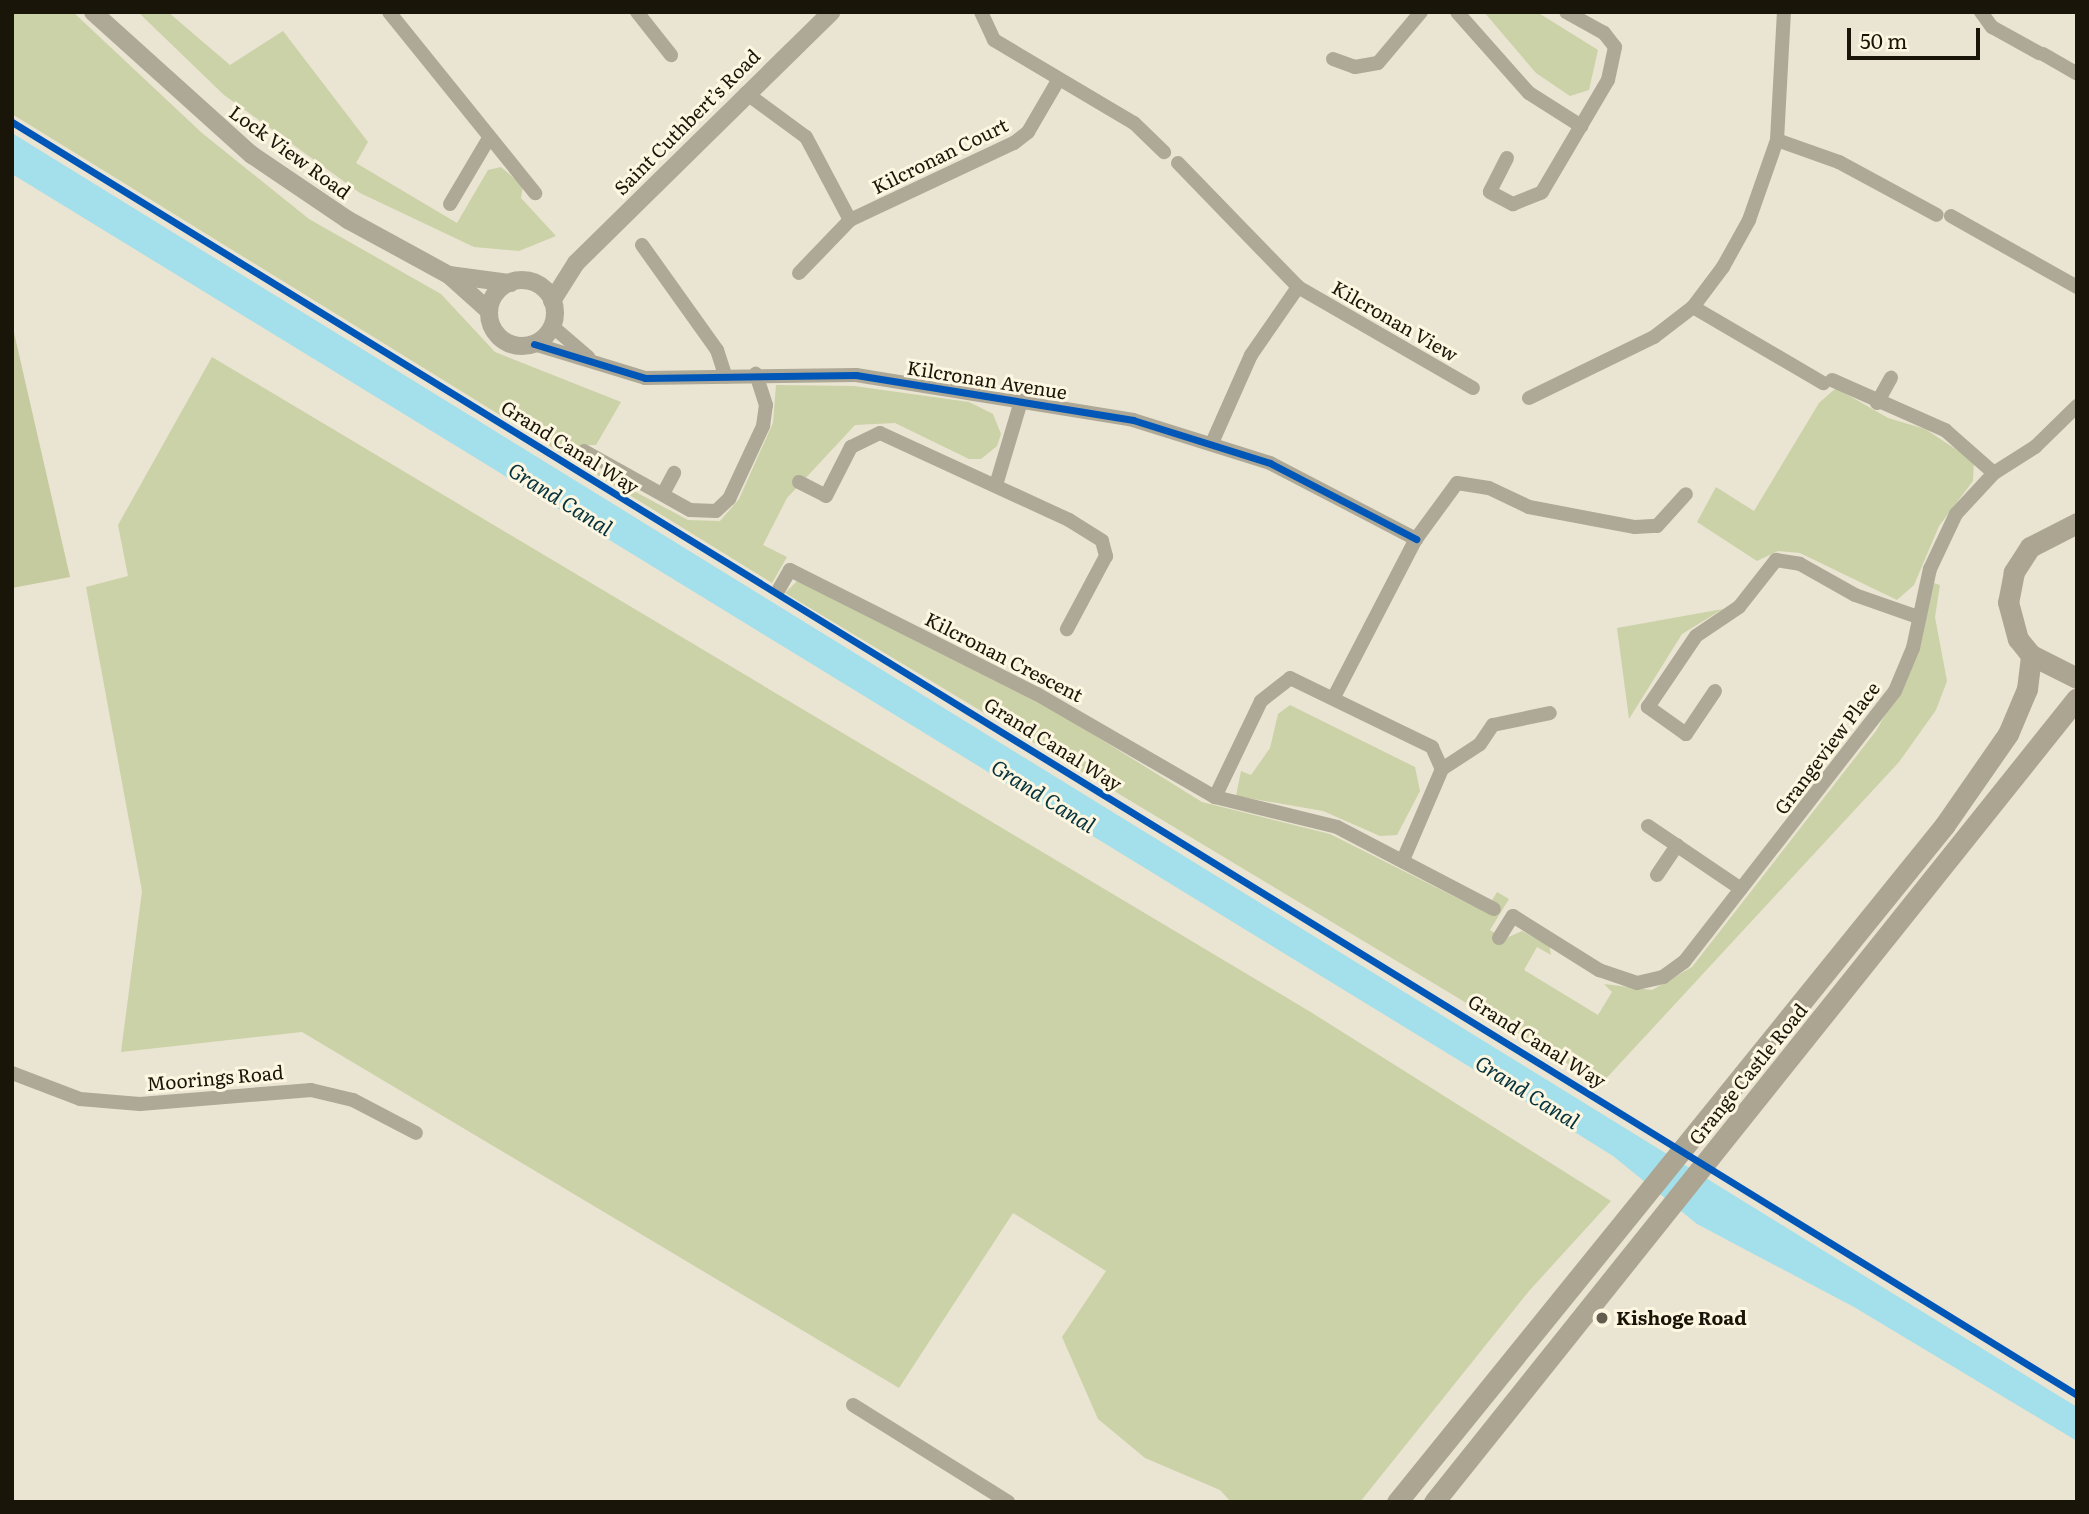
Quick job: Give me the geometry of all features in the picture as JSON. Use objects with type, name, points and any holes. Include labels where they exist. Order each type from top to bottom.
[{"type":"main road","points":[[2073,521],[2030,547],[2010,587],[2010,615],[2031,655],[2077,678]]},
{"type":"main road","name":"Grange Castle Road","points":[[1397,1502],[1609,1247],[1976,783],[2015,719],[2031,655]]},
{"type":"main road","name":"Grange Castle Road","points":[[1434,1502],[2077,698]]},
{"type":"street","name":"Lock View Road","points":[[93,12],[252,155],[348,220],[449,275],[489,311]]},
{"type":"street","points":[[389,12],[535,193]]},
{"type":"street","points":[[636,12],[671,55]]},
{"type":"street","name":"Saint Cuthbert’s Road","points":[[552,301],[576,263],[831,12]]},
{"type":"street","points":[[981,12],[993,40],[1134,123],[1164,152]]},
{"type":"street","points":[[1333,59],[1355,67],[1378,63],[1421,12]]},
{"type":"street","points":[[1457,12],[1529,93],[1581,126]]},
{"type":"street","points":[[1507,158],[1490,192],[1513,204],[1528,201],[1558,171],[1608,79],[1615,47],[1604,33],[1566,12]]},
{"type":"street","points":[[1530,398],[1654,337],[1693,307],[1749,220],[1777,140],[1784,12]]},
{"type":"street","points":[[1981,12],[1992,27],[2077,74]]},
{"type":"street","name":"Kilcronan Court","points":[[799,273],[850,220],[1014,143],[1028,132],[1059,79]]},
{"type":"street","points":[[746,93],[806,136],[850,220]]},
{"type":"street","points":[[450,204],[489,138]]},
{"type":"street","points":[[1777,140],[1839,162],[2077,287]]},
{"type":"street","name":"Kilcronan View","points":[[1178,163],[1298,287],[1473,388]]},
{"type":"street","points":[[642,245],[717,350],[726,377]]},
{"type":"street","name":"Saint Cuthbert’s Road","points":[[535,283],[576,263]]},
{"type":"street","name":"Lock View Road","points":[[449,275],[510,283]]},
{"type":"street","points":[[510,283],[535,283],[552,301],[552,326],[534,344],[502,340],[489,311],[496,293],[510,283]]},
{"type":"street","points":[[1212,443],[1251,355],[1298,287]]},
{"type":"street","points":[[1693,307],[1827,382],[1945,430],[1994,472]]},
{"type":"street","name":"Kilcronan Avenue","points":[[552,326],[592,360]]},
{"type":"street","name":"Kilcronan Avenue","points":[[534,344],[645,378],[756,374],[856,376],[1133,420],[1270,463],[1416,539]]},
{"type":"street","points":[[584,451],[699,512],[725,506],[766,415],[756,374]]},
{"type":"street","points":[[1877,404],[1891,378]]},
{"type":"street","points":[[996,485],[1021,401]]},
{"type":"street","name":"Grangeview Place","points":[[1499,937],[1513,916],[1599,971],[1637,983],[1663,977],[1684,962],[1895,691],[1927,580],[1956,514],[1994,472],[2035,447],[2077,406]]},
{"type":"street","points":[[799,482],[826,495],[852,447],[880,433],[996,485],[1101,541],[1106,555],[1067,629]]},
{"type":"street","points":[[663,494],[674,473]]},
{"type":"street","points":[[1335,695],[1416,539],[1457,483],[1489,488],[1529,507],[1634,527],[1657,526],[1686,494]]},
{"type":"street","points":[[1715,691],[1686,734],[1648,707],[1696,636],[1739,607],[1776,560],[1800,564],[1856,595],[1918,617]]},
{"type":"street","name":"Kilcronan Crescent","points":[[779,589],[790,570],[1037,694],[1215,797],[1337,827],[1494,909]]},
{"type":"street","points":[[1215,797],[1271,689],[1290,678],[1335,695],[1432,747],[1442,769]]},
{"type":"street","points":[[1403,860],[1442,769],[1479,744],[1493,725],[1550,713]]},
{"type":"street","points":[[1648,826],[1741,889]]},
{"type":"street","points":[[1657,875],[1677,845]]},
{"type":"street","name":"Moorings Road","points":[[12,1073],[80,1099],[140,1104],[311,1090],[353,1100],[416,1133]]},
{"type":"street","points":[[853,1405],[1008,1502]]},
{"type":"green space","points":[[12,12],[73,12],[202,133],[309,219],[441,294],[495,352],[621,402],[596,445],[580,445],[576,460],[688,520],[720,521],[739,499],[773,423],[776,385],[854,386],[969,402],[993,414],[1001,434],[997,446],[981,459],[969,459],[895,423],[855,425],[787,498],[763,545],[787,557],[772,583],[12,114]]},
{"type":"green space","points":[[138,12],[168,12],[230,65],[283,31],[368,142],[356,163],[457,223],[488,170],[501,167],[523,186],[521,198],[556,236],[519,251],[474,247],[360,193],[224,95]]},
{"type":"green space","points":[[1484,12],[1537,12],[1598,50],[1589,90],[1570,96],[1536,73]]},
{"type":"green space","points":[[12,324],[70,577],[12,588]]},
{"type":"green space","points":[[212,357],[1309,1011],[1611,1201],[1529,1291],[1360,1502],[1231,1502],[1220,1490],[1145,1458],[1098,1419],[1062,1337],[1106,1271],[1013,1213],[899,1388],[302,1032],[121,1052],[142,891],[86,587],[128,576],[118,525]]},
{"type":"green space","points":[[1836,388],[1888,418],[1925,429],[1974,461],[1973,481],[1939,526],[1914,585],[1897,600],[1800,553],[1778,551],[1757,561],[1697,522],[1716,487],[1754,511],[1819,403]]},
{"type":"green space","points":[[798,580],[1033,697],[1202,802],[1330,834],[1485,912],[1497,892],[1509,899],[1490,930],[1504,939],[1522,931],[1549,945],[1551,955],[1537,947],[1524,970],[1598,1015],[1612,992],[1604,984],[1652,990],[1692,967],[1876,731],[1911,670],[1934,583],[1940,585],[1935,617],[1947,681],[1936,710],[1899,762],[1601,1084],[785,593]]},
{"type":"green space","points":[[1723,609],[1682,634],[1629,719],[1617,628]]},
{"type":"green space","points":[[1290,705],[1415,767],[1420,791],[1397,835],[1380,836],[1323,811],[1236,796],[1241,771],[1251,775],[1270,748],[1278,714]]},
{"type":"water","name":"Grand Canal","points":[[12,133],[2077,1407],[2077,1441],[1854,1307],[1697,1224],[1613,1156],[1504,1088],[12,174]]},
{"type":"cycle path","name":"Grand Canal Way","points":[[12,122],[2077,1395]]},
{"type":"cycle path","points":[[534,344],[645,378],[856,375],[1133,420],[1270,463],[1416,539]]},
{"type":"place","name":"Kishoge Road","points":[[1602,1318]]}]
